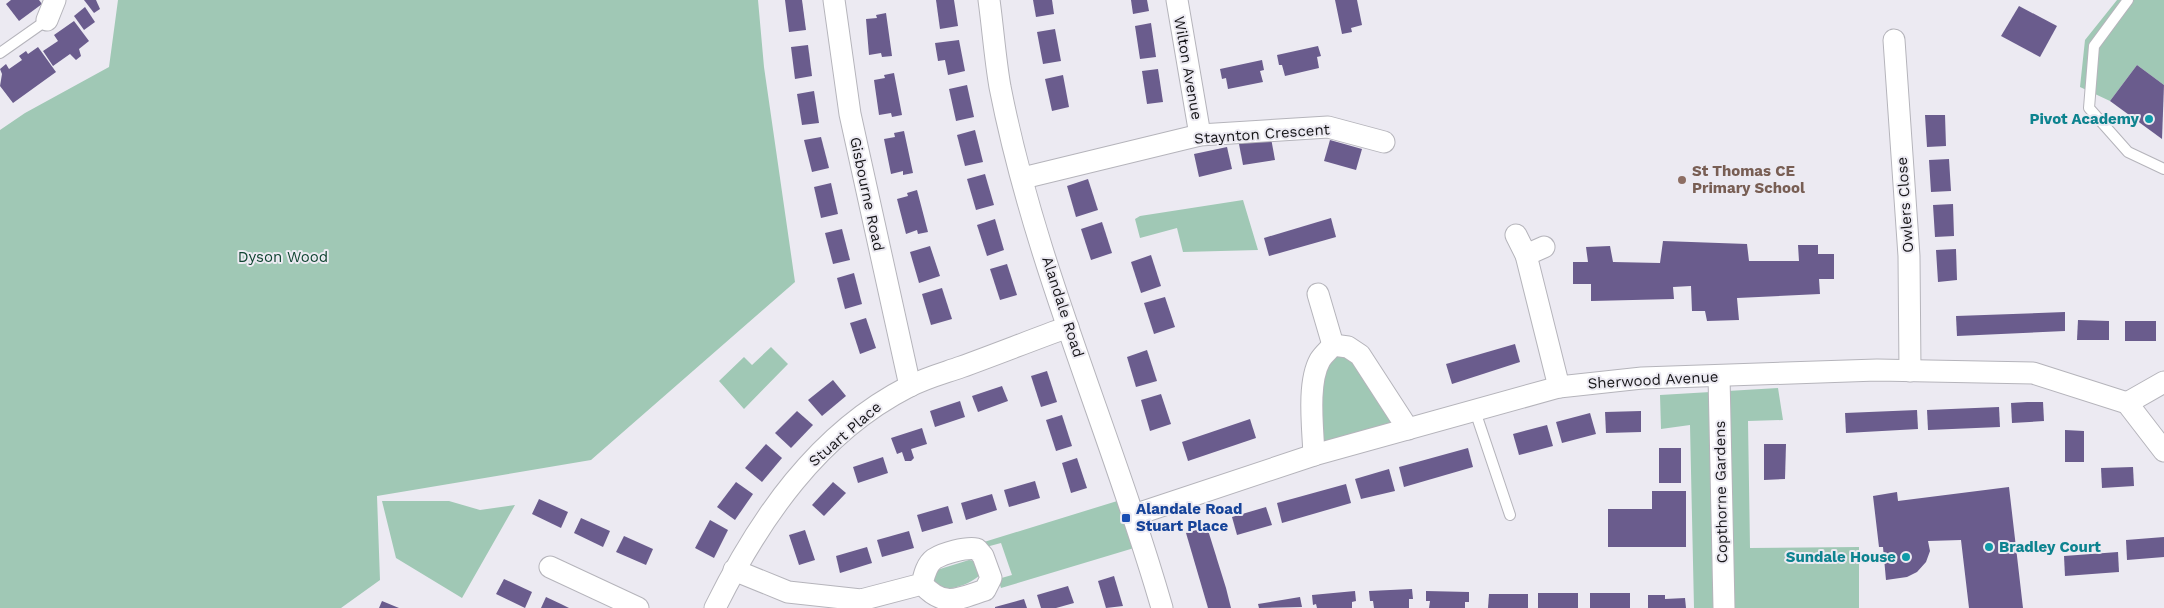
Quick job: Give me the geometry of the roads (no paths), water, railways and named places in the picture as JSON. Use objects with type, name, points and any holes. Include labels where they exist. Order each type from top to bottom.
[{"type":"street","points":[[47,20],[55,0]]},
{"type":"street","name":"Gisbourne Road","points":[[834,0],[850,114],[910,386]]},
{"type":"street","name":"Alandale Road","points":[[989,0],[1000,86],[1023,178],[1068,327],[1134,515],[1162,608]]},
{"type":"street","name":"Wilton Avenue","points":[[1177,0],[1200,135]]},
{"type":"street","name":"Owlers Close","points":[[1894,40],[1909,256],[1910,371]]},
{"type":"street","name":"Staynton Crescent","points":[[1023,178],[1200,135],[1328,127],[1384,142]]},
{"type":"street","points":[[1516,235],[1535,251],[1559,387]]},
{"type":"street","points":[[1318,294],[1333,345]]},
{"type":"street","name":"Stuart Place","points":[[715,608],[743,553],[780,499],[818,454],[877,404],[910,386],[1068,327]]},
{"type":"street","points":[[1333,345],[1348,347],[1360,355],[1408,428]]},
{"type":"street","points":[[1314,455],[1315,373],[1320,360],[1333,345]]},
{"type":"street","name":"Sherwood Avenue","points":[[1134,515],[1314,455],[1559,387],[1642,378],[1910,371],[2033,373],[2127,403]]},
{"type":"street","name":"Copthorne Gardens","points":[[1719,376],[1724,608]]},
{"type":"street","points":[[2164,382],[2127,403],[2164,451]]},
{"type":"street","points":[[550,567],[638,608]]},
{"type":"street","points":[[734,570],[788,592],[861,600],[922,584]]},
{"type":"lane","points":[[2128,0],[2094,46],[2089,108],[2128,152],[2164,169]]},
{"type":"lane","points":[[0,53],[47,20]]},
{"type":"lane","points":[[1476,411],[1510,515]]},
{"type":"place","name":"Pivot Academy","points":[[2149,119]]},
{"type":"place","name":"St Thomas CE Primary School","points":[[1682,180]]},
{"type":"place","name":"Alandale Road Stuart Place","points":[[1126,518]]},
{"type":"place","name":"Bradley Court","points":[[1989,547]]},
{"type":"place","name":"Sundale House","points":[[1906,557]]},
{"type":"park label","name":"Dyson Wood","points":[[283,257]]}]
